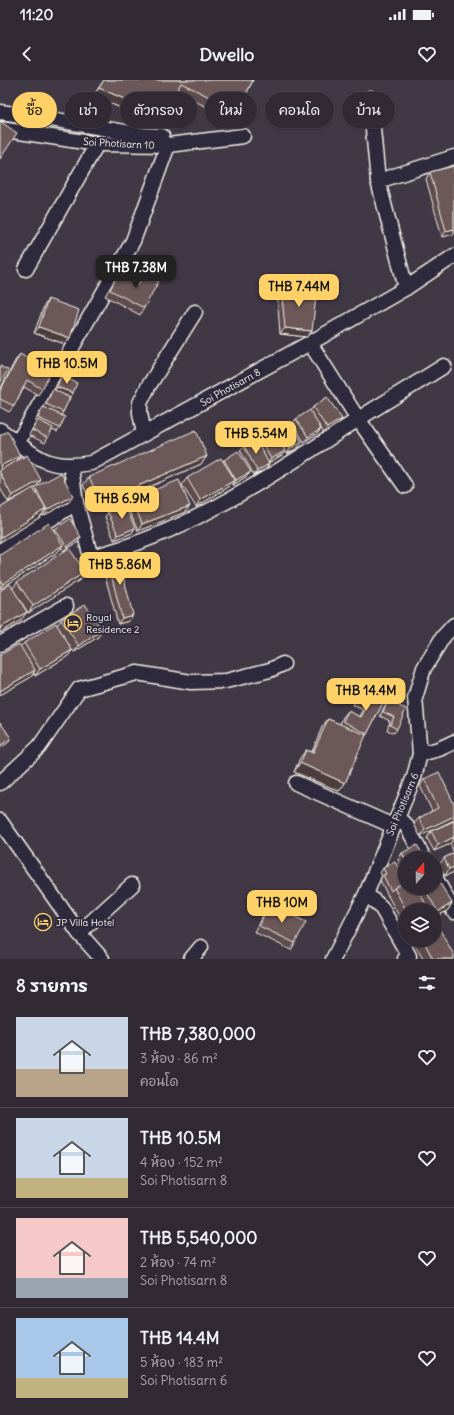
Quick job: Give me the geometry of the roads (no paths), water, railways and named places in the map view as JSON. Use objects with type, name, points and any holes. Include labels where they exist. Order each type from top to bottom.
[{"type":"street","points":[[0,112],[156,136],[196,132]]},
{"type":"street","points":[[373,128],[378,181],[406,288]]},
{"type":"street","name":"Soi Photisarn 10","points":[[0,129],[97,144],[168,145],[243,136]]},
{"type":"street","points":[[26,269],[97,144]]},
{"type":"street","points":[[18,442],[133,241],[168,145]]},
{"type":"street","points":[[378,181],[454,157]]},
{"type":"street","name":"Soi Photisarn 8","points":[[0,430],[41,459],[55,465],[71,467],[91,463],[406,288],[454,256]]},
{"type":"street","points":[[144,434],[140,413],[140,403],[148,387],[195,312]]},
{"type":"street","points":[[310,342],[358,419],[405,486]]},
{"type":"street","points":[[71,467],[76,503],[91,557],[117,550],[187,523],[269,478],[358,419],[444,366]]},
{"type":"street","points":[[0,551],[76,503]]},
{"type":"street","points":[[0,644],[66,606]]},
{"type":"street","name":"Soi Photisarn 6","points":[[333,959],[366,894],[414,777],[420,754],[415,698],[424,668],[443,637],[454,625]]},
{"type":"street","points":[[0,783],[39,746],[79,689],[137,673],[191,682],[226,681],[270,670],[283,664]]},
{"type":"street","points":[[420,754],[439,749],[454,742]]},
{"type":"street","points":[[296,783],[395,822],[406,824],[420,851]]},
{"type":"street","points":[[0,821],[78,934],[102,959]]},
{"type":"street","points":[[78,934],[132,885]]},
{"type":"street","points":[[442,890],[454,912]]},
{"type":"street","points":[[366,894],[381,906],[408,956],[405,959]]},
{"type":"street","points":[[191,959],[201,947]]},
{"type":"place","name":"Royal Residence 2","points":[[73,623]]},
{"type":"place","name":"JP Villa Hotel","points":[[43,922]]}]
